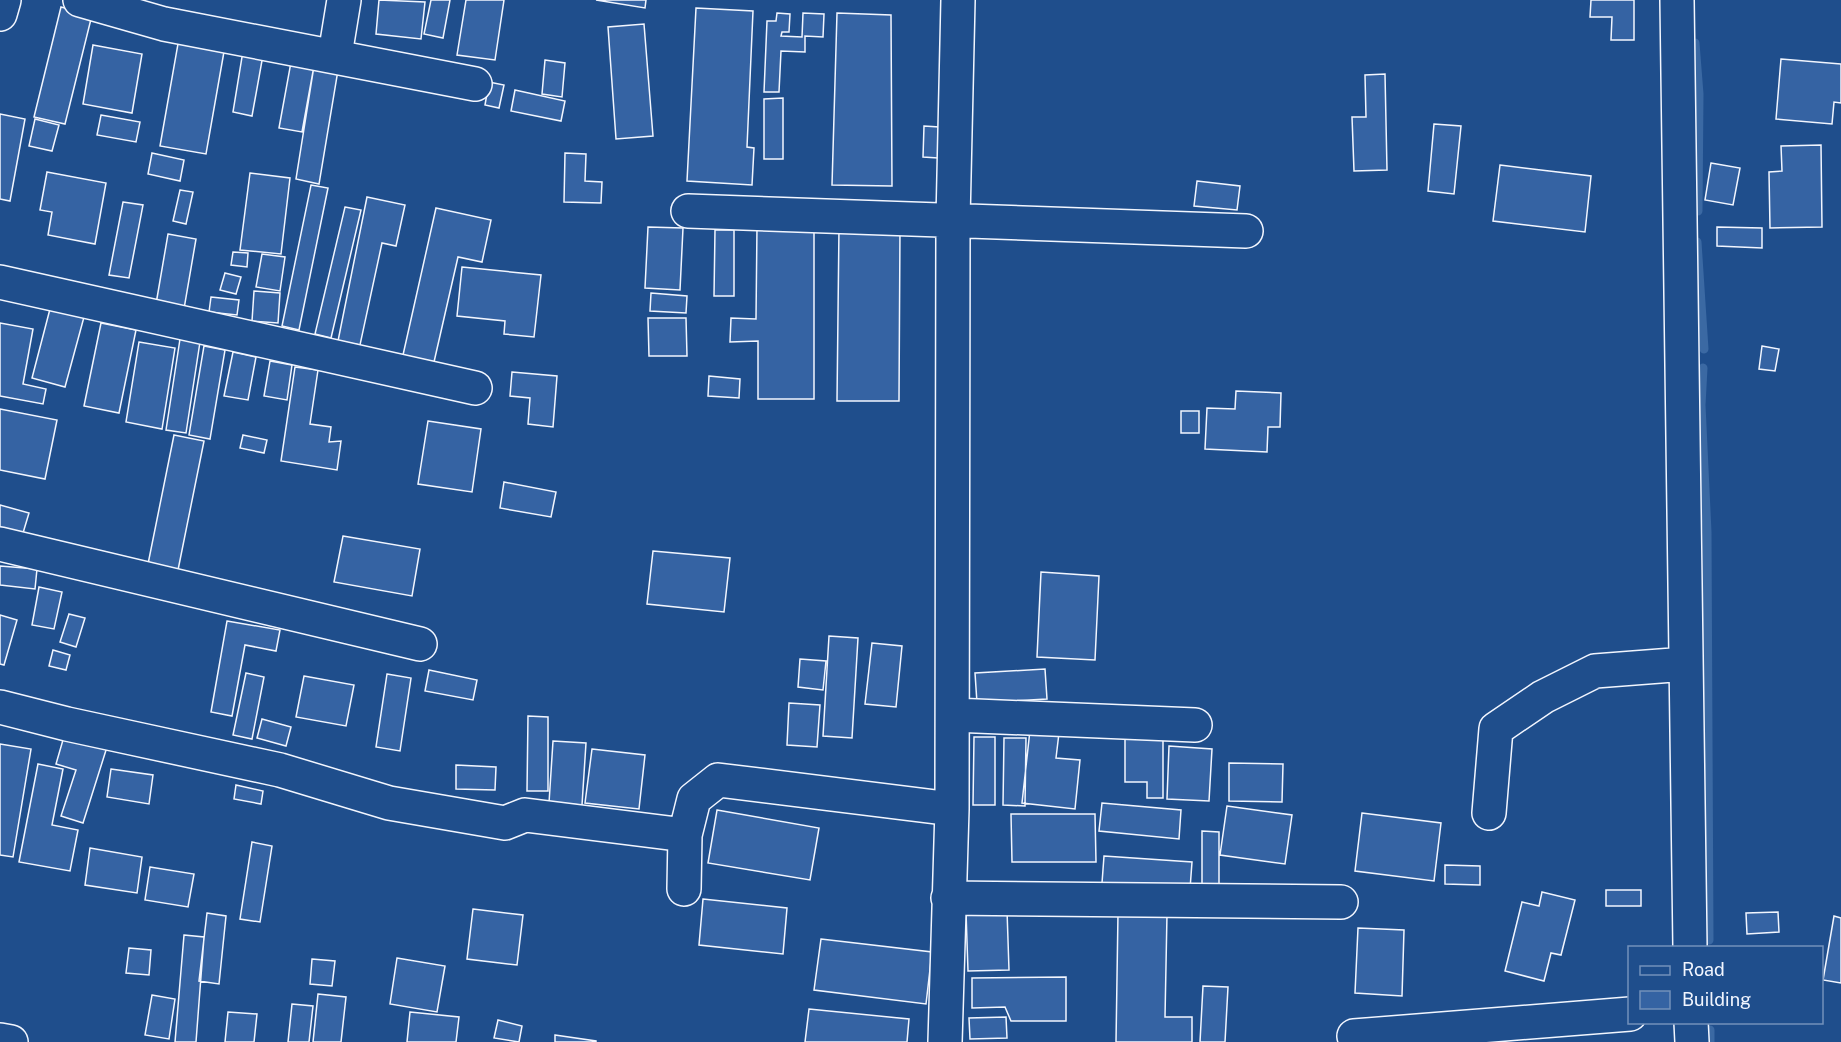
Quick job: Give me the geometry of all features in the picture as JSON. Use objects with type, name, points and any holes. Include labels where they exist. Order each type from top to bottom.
[{"type":"street","points":[[0,14],[4,0]]},
{"type":"street","points":[[80,0],[164,24],[335,55],[475,84]]},
{"type":"street","points":[[335,55],[344,0]]},
{"type":"street","points":[[945,1042],[952,808],[953,220],[958,0]]},
{"type":"street","points":[[1677,0],[1690,946]]},
{"type":"street","points":[[688,211],[1246,231]]},
{"type":"street","points":[[0,282],[475,388]]},
{"type":"street","points":[[0,544],[420,644]]},
{"type":"street","points":[[1489,813],[1496,729],[1542,697],[1595,671],[1686,664]]},
{"type":"street","points":[[0,706],[67,724],[280,770],[389,803],[505,823],[525,814],[685,835]]},
{"type":"street","points":[[953,715],[1195,726]]},
{"type":"street","points":[[684,889],[685,835],[694,799],[718,780],[952,808]]},
{"type":"street","points":[[948,898],[1341,902]]},
{"type":"street","points":[[1354,1036],[1628,1014]]},
{"type":"street","points":[[1691,1024],[1692,1042]]},
{"type":"street","points":[[0,1040],[11,1042]]},
{"type":"building","points":[[379,0],[425,2],[421,39],[376,34]]},
{"type":"building","points":[[431,0],[450,0],[443,38],[424,34]]},
{"type":"building","points":[[466,0],[504,0],[495,60],[457,55]]},
{"type":"building","points":[[596,0],[646,0],[645,8]]},
{"type":"building","points":[[1591,0],[1634,0],[1634,40],[1611,40],[1612,17],[1590,17]]},
{"type":"building","points":[[61,7],[92,15],[65,124],[34,117]]},
{"type":"building","points":[[696,8],[753,11],[747,147],[754,148],[752,185],[687,181]]},
{"type":"building","points":[[777,13],[790,14],[789,32],[782,32],[781,36],[802,37],[803,13],[824,14],[823,37],[805,36],[805,52],[781,51],[779,92],[764,92],[767,21],[776,21]]},
{"type":"building","points":[[837,13],[891,15],[892,186],[832,185]]},
{"type":"building","points":[[644,24],[653,136],[616,139],[608,27]]},
{"type":"building","points":[[179,38],[225,46],[206,154],[160,146]]},
{"type":"building","points":[[93,45],[142,54],[132,113],[83,104]]},
{"type":"building","points":[[243,51],[263,55],[252,116],[233,112]]},
{"type":"building","points":[[1781,59],[1841,64],[1841,103],[1834,102],[1832,124],[1776,119]]},
{"type":"building","points":[[545,60],[565,63],[562,97],[542,94]]},
{"type":"building","points":[[291,62],[314,66],[302,132],[279,128]]},
{"type":"building","points":[[314,66],[338,70],[319,184],[296,179]]},
{"type":"building","points":[[1385,74],[1387,170],[1354,171],[1352,117],[1366,117],[1365,75]]},
{"type":"building","points":[[489,82],[504,85],[499,108],[485,105]]},
{"type":"building","points":[[515,90],[565,101],[561,121],[511,111]]},
{"type":"building","points":[[783,98],[783,159],[764,159],[764,99]]},
{"type":"building","points":[[0,114],[25,119],[10,201],[0,199]]},
{"type":"building","points":[[101,115],[140,122],[136,142],[97,135]]},
{"type":"building","points":[[35,119],[59,125],[52,151],[29,146]]},
{"type":"building","points":[[1434,124],[1461,126],[1454,194],[1428,191]]},
{"type":"building","points":[[924,126],[939,127],[938,158],[923,157]]},
{"type":"building","points":[[1821,145],[1822,227],[1770,228],[1769,172],[1782,171],[1781,146]]},
{"type":"building","points":[[152,153],[184,160],[180,181],[148,174]]},
{"type":"building","points":[[565,153],[586,154],[585,181],[602,182],[601,203],[564,202]]},
{"type":"building","points":[[1711,163],[1740,168],[1733,205],[1705,200]]},
{"type":"building","points":[[1500,165],[1591,176],[1585,232],[1493,221]]},
{"type":"building","points":[[47,172],[106,183],[95,244],[48,235],[52,212],[40,210]]},
{"type":"building","points":[[250,173],[290,178],[281,254],[240,250]]},
{"type":"building","points":[[1197,181],[1240,186],[1237,210],[1194,206]]},
{"type":"building","points":[[311,185],[328,188],[299,330],[282,326]]},
{"type":"building","points":[[180,190],[193,192],[186,224],[173,221]]},
{"type":"building","points":[[367,197],[405,205],[396,246],[382,243],[360,345],[338,341]]},
{"type":"building","points":[[123,202],[143,205],[129,278],[109,275]]},
{"type":"building","points":[[345,207],[361,210],[331,338],[315,334]]},
{"type":"building","points":[[436,208],[491,220],[482,262],[458,257],[434,362],[403,355]]},
{"type":"building","points":[[757,226],[814,226],[814,399],[758,399],[758,341],[730,342],[731,318],[756,319]]},
{"type":"building","points":[[648,227],[683,228],[680,290],[645,288]]},
{"type":"building","points":[[839,227],[900,228],[899,401],[837,401]]},
{"type":"building","points":[[1717,227],[1762,228],[1762,248],[1717,246]]},
{"type":"building","points":[[715,230],[734,230],[734,296],[714,296]]},
{"type":"building","points":[[168,234],[196,239],[184,309],[156,304]]},
{"type":"building","points":[[233,252],[248,253],[247,267],[231,265]]},
{"type":"building","points":[[262,254],[285,257],[280,291],[256,287]]},
{"type":"building","points":[[462,267],[541,275],[534,337],[504,334],[505,321],[457,316]]},
{"type":"building","points":[[225,273],[241,277],[236,294],[220,290]]},
{"type":"building","points":[[254,291],[280,293],[278,323],[252,321]]},
{"type":"building","points":[[651,293],[687,296],[686,313],[650,311]]},
{"type":"building","points":[[211,297],[239,300],[237,315],[209,312]]},
{"type":"building","points":[[50,309],[84,317],[65,387],[32,378]]},
{"type":"building","points":[[648,318],[686,318],[687,356],[649,356]]},
{"type":"building","points":[[0,323],[33,329],[23,384],[46,389],[43,404],[0,396]]},
{"type":"building","points":[[101,323],[136,330],[119,413],[84,406]]},
{"type":"building","points":[[180,339],[200,342],[186,433],[166,430]]},
{"type":"building","points":[[139,342],[175,348],[162,429],[126,422]]},
{"type":"building","points":[[204,346],[225,350],[210,439],[189,435]]},
{"type":"building","points":[[1762,346],[1779,349],[1775,371],[1759,369]]},
{"type":"building","points":[[233,352],[256,357],[248,400],[224,396]]},
{"type":"building","points":[[270,361],[292,365],[287,400],[264,396]]},
{"type":"building","points":[[295,367],[318,370],[310,424],[331,427],[329,442],[341,441],[337,470],[281,461]]},
{"type":"building","points":[[512,372],[557,376],[553,427],[528,424],[530,398],[510,396]]},
{"type":"building","points":[[709,376],[740,379],[739,398],[708,396]]},
{"type":"building","points":[[1236,391],[1281,393],[1280,427],[1268,427],[1267,452],[1205,449],[1207,408],[1235,409]]},
{"type":"building","points":[[0,409],[57,420],[45,479],[0,470]]},
{"type":"building","points":[[1181,411],[1199,411],[1199,433],[1181,433]]},
{"type":"building","points":[[428,421],[481,429],[472,492],[418,484]]},
{"type":"building","points":[[174,435],[204,441],[178,570],[148,564]]},
{"type":"building","points":[[243,435],[267,440],[264,453],[240,448]]},
{"type":"building","points":[[504,482],[556,492],[551,517],[500,508]]},
{"type":"building","points":[[0,505],[29,513],[23,533],[0,527]]},
{"type":"building","points":[[343,536],[420,549],[412,596],[334,582]]},
{"type":"building","points":[[653,551],[730,558],[724,612],[647,604]]},
{"type":"building","points":[[0,566],[37,569],[35,589],[0,585]]},
{"type":"building","points":[[1041,572],[1099,576],[1095,660],[1037,657]]},
{"type":"building","points":[[39,587],[62,592],[54,629],[32,625]]},
{"type":"building","points":[[69,614],[85,618],[76,647],[60,642]]},
{"type":"building","points":[[0,615],[17,620],[4,665],[0,664]]},
{"type":"building","points":[[227,621],[280,630],[276,651],[245,645],[232,716],[211,712]]},
{"type":"building","points":[[829,636],[858,638],[852,738],[823,736]]},
{"type":"building","points":[[872,643],[902,646],[896,707],[865,704]]},
{"type":"building","points":[[53,650],[70,655],[66,670],[49,666]]},
{"type":"building","points":[[800,659],[826,661],[823,690],[798,687]]},
{"type":"building","points":[[1045,669],[1047,699],[977,703],[975,673]]},
{"type":"building","points":[[429,670],[477,680],[473,700],[425,691]]},
{"type":"building","points":[[246,673],[264,677],[252,739],[233,735]]},
{"type":"building","points":[[387,674],[411,678],[400,751],[376,747]]},
{"type":"building","points":[[304,676],[354,685],[346,726],[296,717]]},
{"type":"building","points":[[789,703],[820,705],[817,747],[787,745]]},
{"type":"building","points":[[528,716],[548,717],[548,791],[527,791]]},
{"type":"building","points":[[262,719],[291,727],[286,746],[257,738]]},
{"type":"building","points":[[1030,730],[1059,733],[1056,758],[1080,760],[1075,809],[1022,803]]},
{"type":"building","points":[[65,733],[107,747],[83,823],[61,816],[76,770],[56,764]]},
{"type":"building","points":[[974,737],[995,737],[995,805],[973,805]]},
{"type":"building","points":[[1004,738],[1026,738],[1025,806],[1003,805]]},
{"type":"building","points":[[1125,738],[1163,738],[1163,798],[1147,798],[1147,782],[1125,782]]},
{"type":"building","points":[[553,741],[586,743],[582,805],[549,803]]},
{"type":"building","points":[[0,744],[31,749],[13,857],[0,855]]},
{"type":"building","points":[[1169,746],[1212,749],[1209,801],[1167,799]]},
{"type":"building","points":[[592,749],[645,755],[639,809],[585,803]]},
{"type":"building","points":[[1229,763],[1283,764],[1282,802],[1229,801]]},
{"type":"building","points":[[38,764],[63,769],[52,825],[78,830],[70,871],[19,862]]},
{"type":"building","points":[[456,765],[496,767],[495,790],[456,789]]},
{"type":"building","points":[[111,769],[153,775],[149,804],[107,797]]},
{"type":"building","points":[[236,785],[263,791],[261,804],[234,799]]},
{"type":"building","points":[[1102,803],[1181,810],[1179,839],[1099,831]]},
{"type":"building","points":[[1227,806],[1292,815],[1285,864],[1220,855]]},
{"type":"building","points":[[717,810],[819,828],[810,880],[708,863]]},
{"type":"building","points":[[1362,813],[1441,823],[1434,881],[1355,871]]},
{"type":"building","points":[[1011,814],[1095,814],[1096,862],[1012,862]]},
{"type":"building","points":[[1202,831],[1219,832],[1219,887],[1202,887]]},
{"type":"building","points":[[252,842],[272,846],[260,922],[240,919]]},
{"type":"building","points":[[90,848],[142,857],[137,893],[85,885]]},
{"type":"building","points":[[1104,856],[1192,862],[1190,889],[1102,883]]},
{"type":"building","points":[[1445,865],[1480,866],[1480,885],[1445,884]]},
{"type":"building","points":[[150,867],[194,874],[188,907],[145,900]]},
{"type":"building","points":[[1606,890],[1641,890],[1641,906],[1606,906]]},
{"type":"building","points":[[1542,892],[1575,900],[1561,955],[1551,953],[1544,981],[1505,971],[1522,902],[1539,906]]},
{"type":"building","points":[[703,899],[787,908],[783,954],[699,945]]},
{"type":"building","points":[[473,909],[523,915],[517,965],[467,959]]},
{"type":"building","points":[[1007,910],[1009,970],[968,971],[966,912]]},
{"type":"building","points":[[1778,912],[1779,932],[1747,934],[1746,913]]},
{"type":"building","points":[[207,913],[226,916],[219,984],[199,981]]},
{"type":"building","points":[[1118,913],[1167,914],[1165,1017],[1192,1017],[1192,1042],[1116,1042]]},
{"type":"building","points":[[1834,916],[1841,918],[1841,983],[1823,980]]},
{"type":"building","points":[[1358,928],[1404,930],[1402,996],[1355,993]]},
{"type":"building","points":[[184,935],[204,937],[196,1042],[175,1042]]},
{"type":"building","points":[[821,939],[932,952],[926,1004],[814,990]]},
{"type":"building","points":[[129,948],[151,950],[149,975],[126,973]]},
{"type":"building","points":[[397,958],[445,966],[437,1012],[390,1004]]},
{"type":"building","points":[[312,959],[335,961],[332,986],[310,984]]},
{"type":"building","points":[[1066,977],[1066,1021],[1011,1021],[1005,1007],[972,1008],[972,978]]},
{"type":"building","points":[[1203,986],[1228,987],[1225,1042],[1200,1042]]},
{"type":"building","points":[[318,994],[346,997],[341,1042],[313,1042]]},
{"type":"building","points":[[152,995],[175,999],[169,1039],[145,1035]]},
{"type":"building","points":[[292,1004],[313,1006],[309,1042],[288,1042]]},
{"type":"building","points":[[809,1009],[909,1019],[907,1042],[805,1042]]},
{"type":"building","points":[[228,1012],[257,1014],[254,1042],[225,1042]]},
{"type":"building","points":[[410,1012],[459,1017],[456,1042],[407,1042]]},
{"type":"building","points":[[1006,1017],[1007,1038],[970,1039],[969,1018]]},
{"type":"building","points":[[498,1020],[522,1026],[519,1042],[494,1038]]},
{"type":"building","points":[[555,1035],[596,1041],[596,1042],[555,1042]]},
{"type":"waterway","points":[[1695,43],[1699,94],[1698,211]]},
{"type":"waterway","points":[[1697,242],[1704,349]]},
{"type":"waterway","points":[[1703,368],[1701,405],[1707,532],[1709,940]]},
{"type":"waterway","points":[[1710,1030],[1710,1042]]}]
